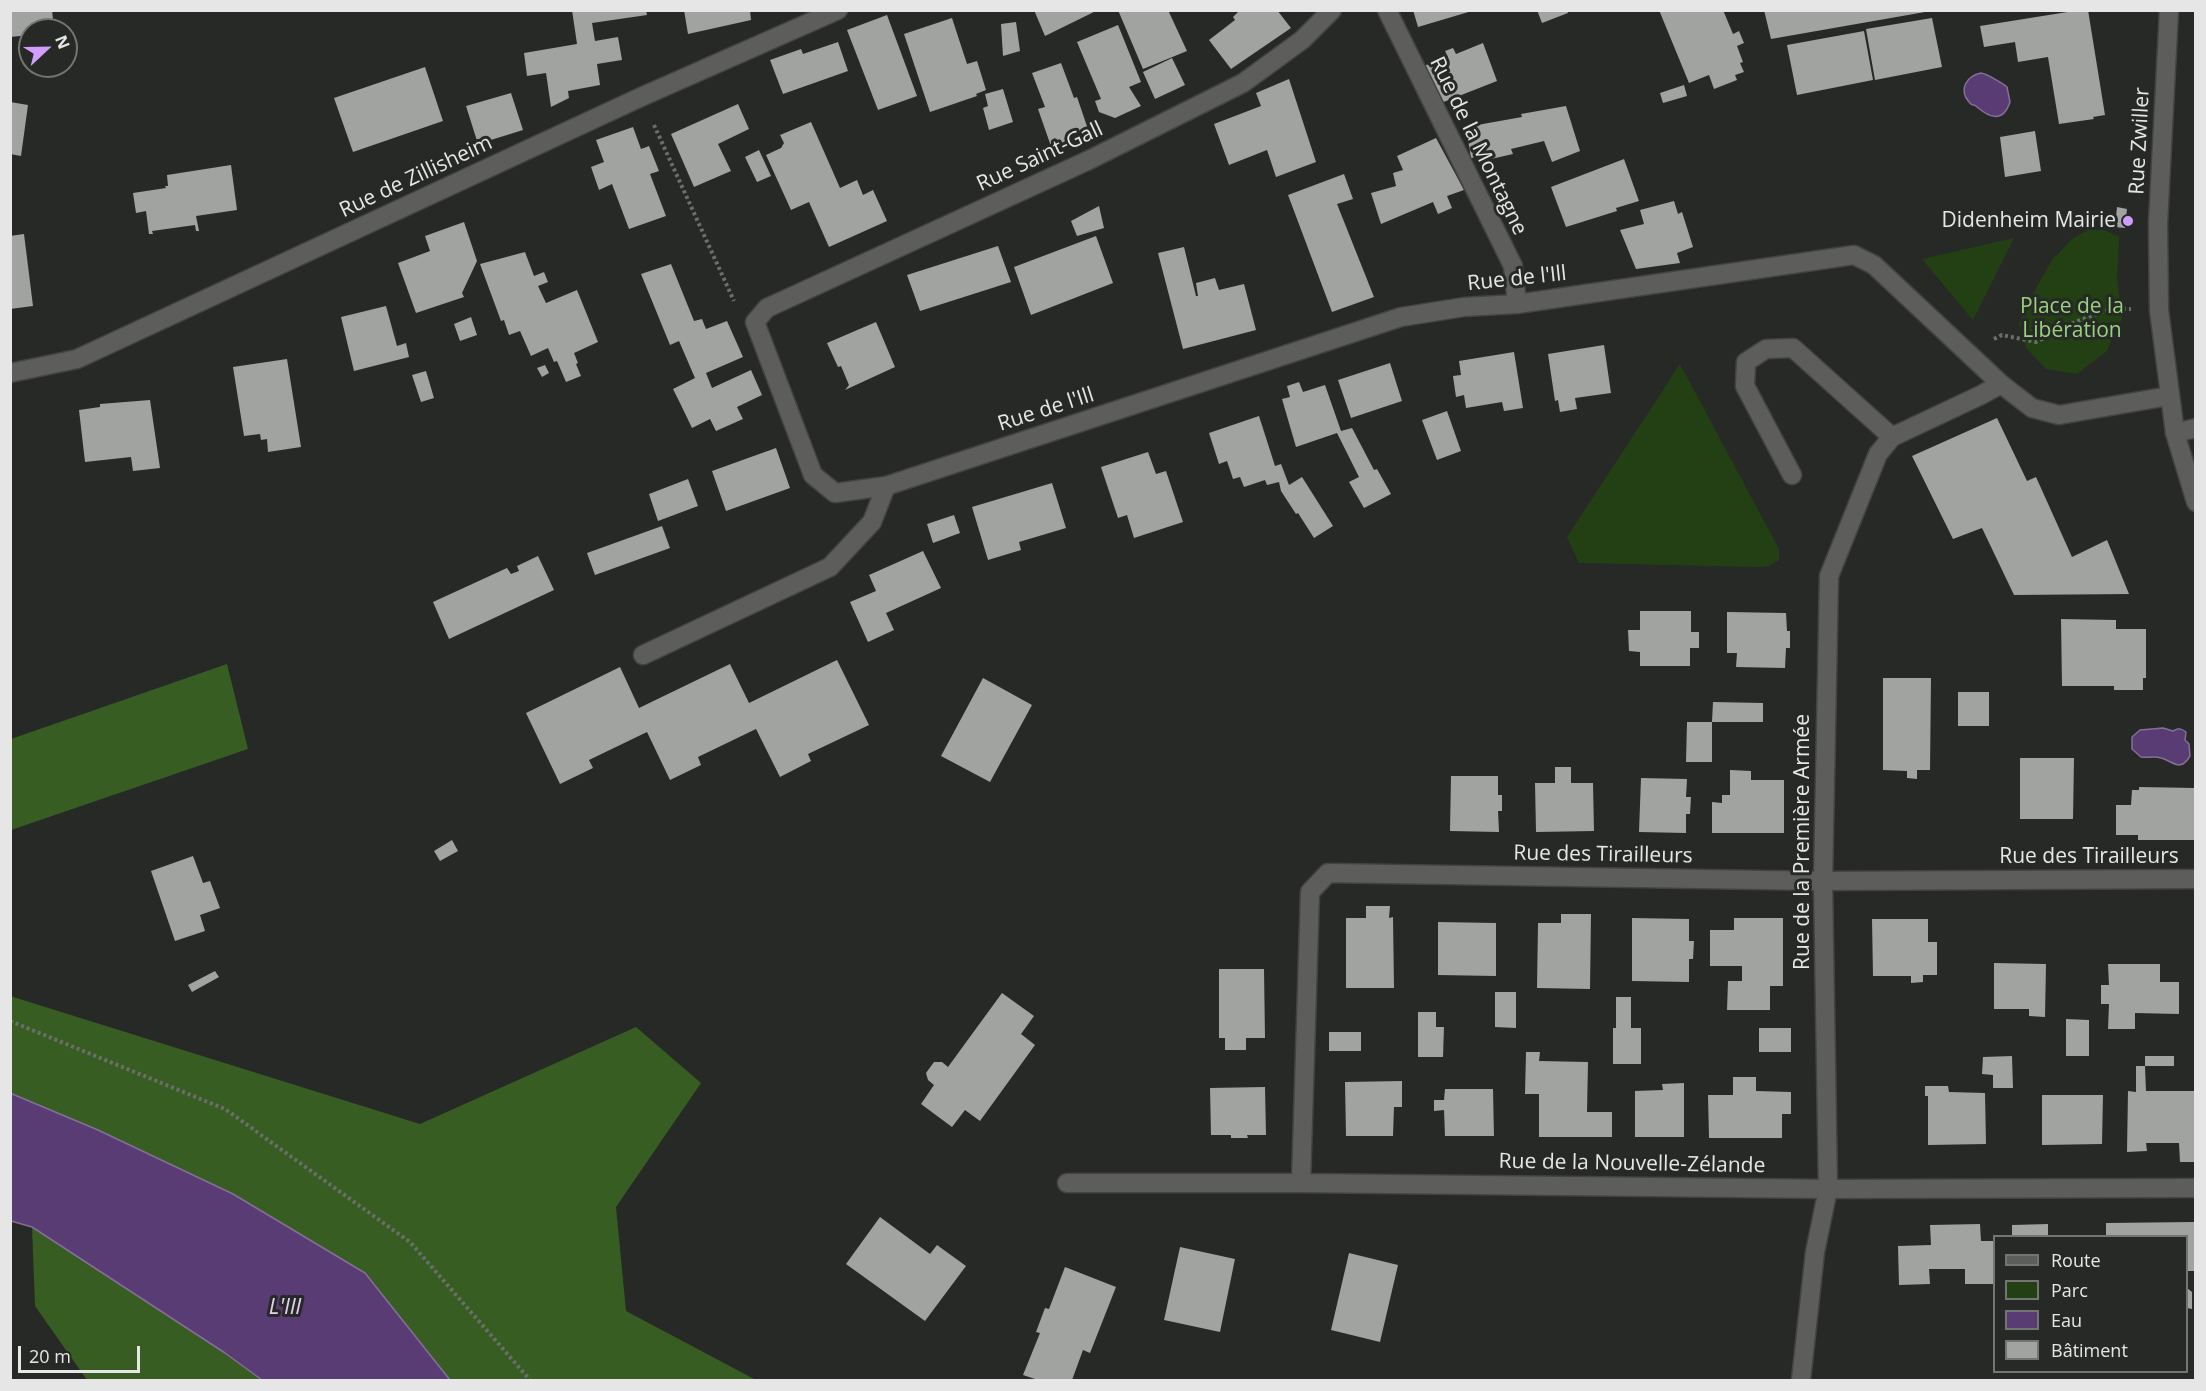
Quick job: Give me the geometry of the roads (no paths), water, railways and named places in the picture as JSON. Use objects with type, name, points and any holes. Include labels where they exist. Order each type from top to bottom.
[{"type":"street","name":"Rue de Zillisheim","points":[[10,374],[76,359],[641,97],[838,10]]},
{"type":"street","name":"Rue Saint-Gall","points":[[835,494],[813,475],[755,322],[767,308],[1089,160],[1243,83],[1302,40],[1332,10]]},
{"type":"street","name":"Rue de la Montagne","points":[[1387,10],[1513,266],[1517,304]]},
{"type":"street","name":"Rue Zwiller","points":[[2169,10],[2158,223],[2159,310],[2175,433],[2196,502]]},
{"type":"street","name":"Rue de l'Ill","points":[[835,494],[886,486],[1401,317],[1464,307],[1517,304],[1854,255],[1874,265],[2001,384],[2032,408],[2059,415],[2169,396]]},
{"type":"street","points":[[1792,475],[1745,387],[1746,362],[1766,349],[1792,348],[1892,437]]},
{"type":"street","name":"Rue de la Première Armée","points":[[1801,1380],[1815,1252],[1828,1189],[1823,881],[1829,576],[1878,454],[1892,437],[2001,384]]},
{"type":"street","points":[[2175,433],[2196,428]]},
{"type":"street","points":[[643,654],[830,567],[872,522],[886,486]]},
{"type":"street","name":"Rue des Tirailleurs","points":[[1301,1183],[1310,892],[1328,873],[1823,881],[2196,879]]},
{"type":"street","name":"Rue de la Nouvelle-Zélande","points":[[1067,1183],[1301,1183],[1828,1189],[2196,1188]]},
{"type":"water","points":[[1981,73],[2007,87],[2010,102],[2000,116],[1987,114],[1972,105],[1966,97],[1964,88],[1968,80]]},
{"type":"water","points":[[2163,728],[2173,731],[2180,729],[2186,732],[2185,740],[2189,744],[2190,756],[2183,764],[2176,764],[2159,757],[2141,757],[2132,749],[2132,737],[2140,730]]},
{"type":"water","name":"L'Ill","points":[[10,1093],[98,1130],[233,1194],[365,1273],[450,1380],[262,1380],[225,1353],[32,1227],[11,1221]]},
{"type":"place","name":"Didenheim Mairie","points":[[2128,221]]},
{"type":"park label","name":"Place de la Libération","points":[[2072,319]]}]
